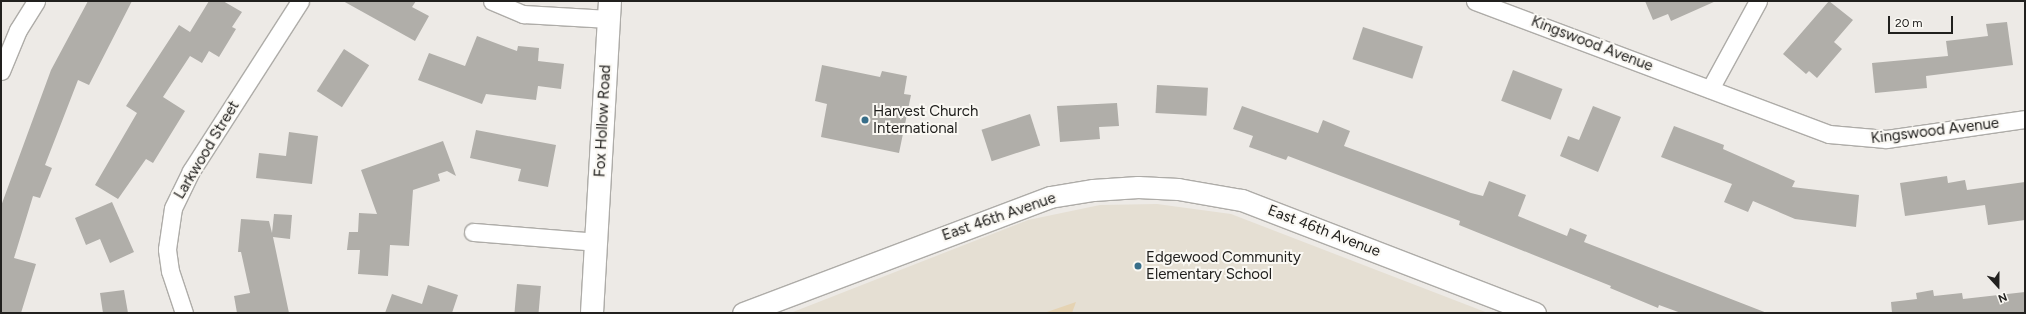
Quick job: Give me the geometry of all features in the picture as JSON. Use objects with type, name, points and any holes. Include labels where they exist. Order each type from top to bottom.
[{"type":"main road","name":"Fox Hollow Road","points":[[592,313],[610,10]]},
{"type":"street","points":[[1,71],[18,30],[36,1]]},
{"type":"street","name":"Larkwood Street","points":[[184,313],[170,271],[167,249],[173,208],[191,171],[300,1]]},
{"type":"street","points":[[492,1],[523,14],[610,10]]},
{"type":"street","name":"Kingswood Avenue","points":[[1475,1],[1812,129],[1867,140],[2025,119]]},
{"type":"street","points":[[1710,89],[1758,1]]},
{"type":"street","name":"East 46th Avenue","points":[[743,313],[1044,199],[1094,190],[1138,187],[1178,189],[1242,200],[1535,313]]},
{"type":"street","points":[[473,232],[596,242]]},
{"type":"shaded area","name":"Edgewood Community Elementary School","points":[[1157,204],[1231,214],[1488,313],[793,312],[1028,220],[1100,205]]},
{"type":"shaded area","points":[[1076,302],[1072,313],[1044,313]]},
{"type":"building","points":[[88,1],[132,1],[89,85],[78,80],[45,165],[52,168],[40,198],[33,196],[14,258],[36,264],[21,313],[1,313],[1,206],[51,70]]},
{"type":"building","points":[[209,1],[223,1],[242,12],[232,27],[236,29],[219,57],[209,51],[202,63],[190,56],[163,97],[185,111],[153,163],[146,159],[118,199],[95,185],[137,113],[126,106],[179,25],[190,32]]},
{"type":"building","points":[[343,1],[416,1],[412,7],[429,16],[415,41]]},
{"type":"building","points":[[1645,1],[1716,1],[1671,21],[1668,14],[1653,20]]},
{"type":"building","points":[[1829,1],[1853,20],[1834,42],[1842,49],[1817,78],[1809,71],[1806,74],[1783,54]]},
{"type":"building","points":[[2007,22],[2013,65],[1926,76],[1927,88],[1875,93],[1872,63],[1948,56],[1946,41],[1988,36],[1986,24]]},
{"type":"building","points":[[1363,27],[1423,46],[1412,79],[1352,59]]},
{"type":"building","points":[[477,36],[517,51],[518,46],[539,48],[538,61],[564,64],[561,89],[538,86],[536,100],[486,94],[482,104],[418,80],[429,53],[465,66]]},
{"type":"building","points":[[344,49],[369,65],[342,107],[317,91]]},
{"type":"building","name":"Harvest Church International","points":[[822,65],[880,77],[882,71],[907,76],[904,94],[911,95],[899,153],[821,137],[827,104],[815,101]]},
{"type":"building","points":[[1513,70],[1562,89],[1551,120],[1501,101]]},
{"type":"building","points":[[1157,85],[1208,88],[1206,116],[1156,113]]},
{"type":"building","points":[[1117,103],[1119,126],[1099,127],[1100,139],[1060,142],[1057,106]]},
{"type":"building","points":[[1242,106],[1318,133],[1323,120],[1350,131],[1344,146],[1471,193],[1483,196],[1489,181],[1526,195],[1518,216],[1567,236],[1570,228],[1587,235],[1584,242],[1767,313],[1681,313],[1659,305],[1658,308],[1610,288],[1611,286],[1459,225],[1460,221],[1288,156],[1286,160],[1249,147],[1253,136],[1233,129]]},
{"type":"building","points":[[1593,106],[1621,117],[1598,172],[1560,156],[1568,136],[1579,140]]},
{"type":"building","points":[[1030,114],[1040,145],[992,161],[981,130]]},
{"type":"building","points":[[1674,126],[1724,145],[1723,149],[1795,181],[1792,187],[1859,195],[1856,227],[1795,219],[1753,201],[1748,212],[1724,202],[1732,184],[1661,157]]},
{"type":"building","points":[[476,130],[556,145],[548,187],[518,181],[521,169],[470,158]]},
{"type":"building","points":[[289,132],[318,136],[312,184],[256,178],[259,153],[286,156]]},
{"type":"building","points":[[443,141],[456,176],[447,171],[438,174],[440,181],[413,190],[409,246],[390,245],[388,276],[358,274],[360,250],[347,250],[349,232],[358,232],[359,213],[377,214],[361,170]]},
{"type":"building","points":[[1947,176],[1948,183],[1965,180],[1967,190],[2025,182],[2025,220],[1988,225],[1985,205],[1905,216],[1900,183]]},
{"type":"building","points":[[112,202],[134,252],[110,263],[100,239],[86,245],[75,218]]},
{"type":"building","points":[[274,214],[292,215],[290,239],[273,237],[289,313],[237,313],[234,296],[250,293],[241,252],[238,252],[241,219],[269,221],[272,233]]},
{"type":"building","points":[[517,284],[541,286],[539,313],[514,313]]},
{"type":"building","points":[[428,285],[458,295],[452,313],[385,313],[392,294],[422,304]]},
{"type":"building","points":[[124,290],[128,313],[103,313],[100,293]]},
{"type":"building","points":[[1933,290],[1934,296],[1962,293],[1963,299],[2025,292],[2025,313],[1892,313],[1891,302],[1917,299],[1916,293]]},
{"type":"place","name":"Harvest Church International","points":[[865,120]]},
{"type":"place","name":"Edgewood Community Elementary School","points":[[1138,266]]}]
